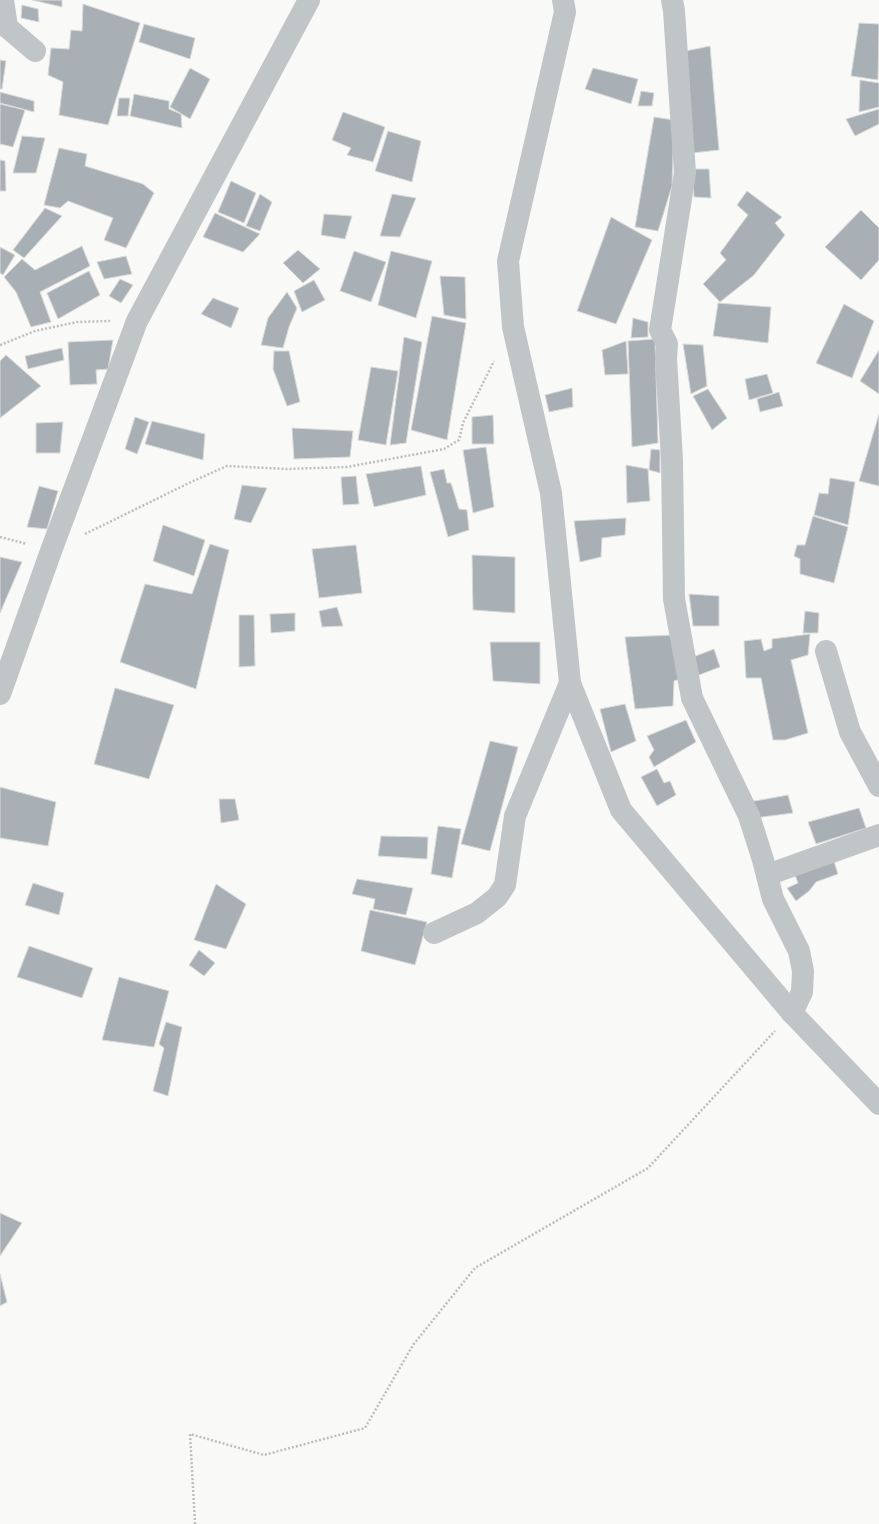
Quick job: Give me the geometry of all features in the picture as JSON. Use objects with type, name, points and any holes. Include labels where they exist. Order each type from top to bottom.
[{"type":"street","points":[[3,0],[7,27],[35,51]]},
{"type":"street","points":[[0,694],[51,551],[137,321],[309,0]]},
{"type":"street","points":[[563,0],[566,12],[508,261],[513,327],[551,493],[570,683],[621,810],[792,1013],[879,1104]]},
{"type":"street","points":[[672,0],[674,10],[685,173],[660,330],[667,344],[666,358],[672,460],[674,599],[692,698],[749,816],[773,899],[799,951],[803,971],[802,992],[792,1013]]},
{"type":"street","points":[[826,651],[850,732],[879,786]]},
{"type":"street","points":[[434,933],[477,913],[498,897],[505,885],[515,816],[570,683]]},
{"type":"street","points":[[767,875],[879,835]]},
{"type":"path","points":[[0,345],[35,331],[77,322],[137,321]]},
{"type":"path","points":[[51,551],[151,503],[190,482],[227,466],[286,469],[347,467],[444,450],[460,440],[463,423],[492,364],[513,327]]},
{"type":"path","points":[[195,1524],[190,1434],[264,1455],[365,1428],[413,1345],[475,1268],[648,1168],[792,1013]]},
{"type":"building","points":[[32,0],[62,0],[62,7]]},
{"type":"building","points":[[83,4],[140,23],[108,125],[59,115],[63,82],[48,75],[51,48],[69,49],[71,30],[82,31]]},
{"type":"building","points":[[22,5],[38,9],[39,22],[21,18]]},
{"type":"building","points":[[859,23],[879,24],[878,80],[851,76]]},
{"type":"building","points":[[144,24],[195,38],[190,59],[139,42]]},
{"type":"building","points":[[710,46],[719,150],[692,153],[686,51]]},
{"type":"building","points":[[0,60],[6,61],[2,89],[0,89]]},
{"type":"building","points":[[190,68],[210,79],[190,119],[170,107]]},
{"type":"building","points":[[593,68],[638,79],[631,104],[585,89]]},
{"type":"building","points":[[860,80],[879,83],[879,107],[859,112]]},
{"type":"building","points":[[641,91],[654,93],[652,106],[638,106]]},
{"type":"building","points":[[0,92],[34,101],[34,112],[0,103]]},
{"type":"building","points":[[134,94],[169,101],[169,109],[181,114],[182,128],[130,116]]},
{"type":"building","points":[[119,98],[130,98],[128,116],[117,116]]},
{"type":"building","points":[[0,104],[25,110],[13,147],[0,144]]},
{"type":"building","points":[[879,109],[879,124],[855,136],[846,119]]},
{"type":"building","points":[[343,112],[385,127],[373,162],[347,155],[351,148],[332,140]]},
{"type":"building","points":[[654,117],[674,120],[672,186],[658,231],[635,227]]},
{"type":"building","points":[[388,131],[421,141],[412,182],[375,171]]},
{"type":"building","points":[[22,136],[45,138],[36,173],[13,173]]},
{"type":"building","points":[[59,148],[87,154],[85,166],[143,184],[154,193],[126,248],[104,240],[113,218],[68,201],[60,208],[44,205]]},
{"type":"building","points":[[0,160],[5,161],[6,191],[0,191]]},
{"type":"building","points":[[692,169],[709,169],[711,198],[694,197]]},
{"type":"building","points":[[231,181],[256,193],[244,223],[218,212]]},
{"type":"building","points":[[747,191],[782,217],[775,223],[785,235],[754,275],[720,302],[703,284],[726,260],[720,253],[748,215],[737,205]]},
{"type":"building","points":[[260,194],[272,202],[260,231],[246,226]]},
{"type":"building","points":[[392,194],[416,198],[400,237],[380,236]]},
{"type":"building","points":[[45,208],[62,216],[24,258],[13,250]]},
{"type":"building","points":[[861,210],[879,228],[879,260],[861,280],[825,247]]},
{"type":"building","points":[[215,213],[260,234],[243,252],[203,237]]},
{"type":"building","points":[[324,214],[352,216],[345,239],[321,235]]},
{"type":"building","points":[[611,217],[652,240],[616,324],[577,311]]},
{"type":"building","points":[[82,246],[90,266],[40,292],[51,322],[31,327],[16,292],[4,277],[22,259],[35,270]]},
{"type":"building","points":[[0,247],[15,255],[3,275],[0,273]]},
{"type":"building","points":[[298,250],[320,269],[303,283],[283,263]]},
{"type":"building","points":[[354,251],[386,262],[371,302],[340,291]]},
{"type":"building","points":[[391,251],[432,261],[416,318],[378,305]]},
{"type":"building","points":[[126,256],[132,274],[104,279],[97,262]]},
{"type":"building","points":[[89,271],[100,295],[58,319],[47,293]]},
{"type":"building","points":[[440,276],[465,277],[466,319],[444,315]]},
{"type":"building","points":[[120,279],[133,285],[121,303],[109,296]]},
{"type":"building","points":[[314,280],[325,300],[302,312],[294,291]]},
{"type":"building","points":[[287,292],[297,308],[289,327],[283,348],[261,345],[268,318]]},
{"type":"building","points":[[213,298],[239,308],[231,328],[201,314]]},
{"type":"building","points":[[718,303],[771,307],[768,343],[713,336]]},
{"type":"building","points":[[844,304],[874,321],[852,378],[816,363]]},
{"type":"building","points":[[432,316],[466,323],[447,440],[411,430]]},
{"type":"building","points":[[633,318],[648,322],[648,337],[631,338]]},
{"type":"building","points":[[404,337],[422,342],[406,443],[390,445]]},
{"type":"building","points":[[655,339],[658,443],[632,447],[628,341]]},
{"type":"building","points":[[113,340],[108,369],[96,370],[97,384],[70,385],[68,342]]},
{"type":"building","points":[[626,341],[628,374],[605,375],[602,350]]},
{"type":"building","points":[[683,344],[703,345],[707,386],[691,394]]},
{"type":"building","points":[[62,348],[64,360],[28,369],[25,356]]},
{"type":"building","points":[[879,350],[879,394],[860,381]]},
{"type":"building","points":[[274,351],[289,351],[300,402],[287,406],[273,369]]},
{"type":"building","points":[[6,355],[41,386],[0,418],[0,361]]},
{"type":"building","points":[[371,367],[398,371],[386,445],[358,440]]},
{"type":"building","points":[[767,374],[773,393],[749,400],[745,379]]},
{"type":"building","points":[[572,388],[573,407],[549,412],[545,395]]},
{"type":"building","points":[[708,389],[727,418],[712,430],[693,396]]},
{"type":"building","points":[[779,392],[783,406],[760,412],[757,399]]},
{"type":"building","points":[[879,414],[879,486],[859,481]]},
{"type":"building","points":[[493,415],[494,444],[472,444],[472,417]]},
{"type":"building","points":[[135,417],[149,422],[137,454],[125,449]]},
{"type":"building","points":[[152,421],[205,434],[203,460],[145,444]]},
{"type":"building","points":[[63,422],[60,453],[36,453],[36,423]]},
{"type":"building","points":[[292,428],[353,431],[350,457],[294,459]]},
{"type":"building","points":[[486,447],[494,507],[473,513],[463,450]]},
{"type":"building","points":[[651,449],[660,450],[660,473],[649,470]]},
{"type":"building","points":[[626,465],[648,469],[650,501],[627,503]]},
{"type":"building","points":[[421,466],[426,495],[374,507],[366,474]]},
{"type":"building","points":[[444,469],[447,483],[451,483],[459,509],[467,510],[469,530],[448,537],[430,472]]},
{"type":"building","points":[[356,476],[359,504],[343,505],[341,477]]},
{"type":"building","points":[[830,478],[855,482],[848,525],[814,515],[819,493],[828,494]]},
{"type":"building","points":[[242,485],[267,488],[251,523],[234,519]]},
{"type":"building","points":[[39,486],[58,491],[47,529],[27,527]]},
{"type":"building","points":[[813,516],[848,527],[834,583],[800,574],[800,559],[794,556],[797,545],[805,545]]},
{"type":"building","points":[[626,518],[625,535],[602,538],[601,557],[580,562],[574,521]]},
{"type":"building","points":[[163,525],[205,540],[194,576],[153,561]]},
{"type":"building","points":[[210,544],[229,550],[196,689],[120,662],[145,584],[192,594]]},
{"type":"building","points":[[356,545],[362,593],[319,598],[312,549]]},
{"type":"building","points":[[472,555],[515,557],[515,613],[473,610]]},
{"type":"building","points":[[0,557],[22,562],[0,613]]},
{"type":"building","points":[[689,594],[719,596],[719,626],[693,626]]},
{"type":"building","points":[[337,607],[343,626],[322,627],[319,611]]},
{"type":"building","points":[[805,611],[819,613],[818,633],[803,633]]},
{"type":"building","points":[[295,613],[295,631],[271,633],[270,614]]},
{"type":"building","points":[[239,615],[254,615],[255,666],[239,667]]},
{"type":"building","points":[[810,634],[808,655],[791,660],[808,733],[785,740],[773,740],[761,678],[746,678],[744,641],[761,639],[764,651],[772,648],[772,639]]},
{"type":"building","points":[[674,635],[680,679],[674,681],[673,706],[635,709],[625,637]]},
{"type":"building","points":[[490,642],[540,642],[540,684],[493,681]]},
{"type":"building","points":[[714,649],[720,667],[699,675],[693,657]]},
{"type":"building","points":[[115,688],[174,705],[149,779],[94,764]]},
{"type":"building","points":[[625,704],[636,741],[611,752],[600,709]]},
{"type":"building","points":[[686,720],[696,742],[654,767],[649,757],[654,750],[647,736]]},
{"type":"building","points":[[490,741],[518,747],[490,851],[461,844]]},
{"type":"building","points":[[657,769],[664,783],[670,781],[676,795],[657,806],[641,777]]},
{"type":"building","points":[[0,787],[56,802],[48,846],[0,838]]},
{"type":"building","points":[[788,795],[793,813],[755,818],[749,802]]},
{"type":"building","points":[[219,799],[235,799],[239,820],[221,823]]},
{"type":"building","points":[[859,808],[866,828],[816,844],[808,822]]},
{"type":"building","points":[[438,826],[461,829],[452,878],[431,874]]},
{"type":"building","points":[[381,836],[428,837],[427,859],[378,856]]},
{"type":"building","points":[[832,855],[838,874],[816,882],[809,891],[796,901],[787,888],[798,883],[795,875]]},
{"type":"building","points":[[357,879],[413,888],[406,915],[373,909],[375,899],[352,894]]},
{"type":"building","points":[[33,883],[64,893],[59,915],[25,905]]},
{"type":"building","points":[[216,884],[246,904],[226,949],[194,940]]},
{"type":"building","points":[[370,910],[427,922],[415,965],[361,951]]},
{"type":"building","points":[[29,946],[93,968],[82,998],[17,977]]},
{"type":"building","points":[[199,950],[215,963],[204,976],[189,965]]},
{"type":"building","points":[[119,977],[169,991],[154,1047],[102,1040]]},
{"type":"building","points":[[166,1022],[182,1027],[168,1096],[153,1091],[164,1048],[159,1044]]},
{"type":"building","points":[[0,1213],[22,1223],[0,1256]]},
{"type":"building","points":[[0,1274],[7,1302],[0,1306]]}]
